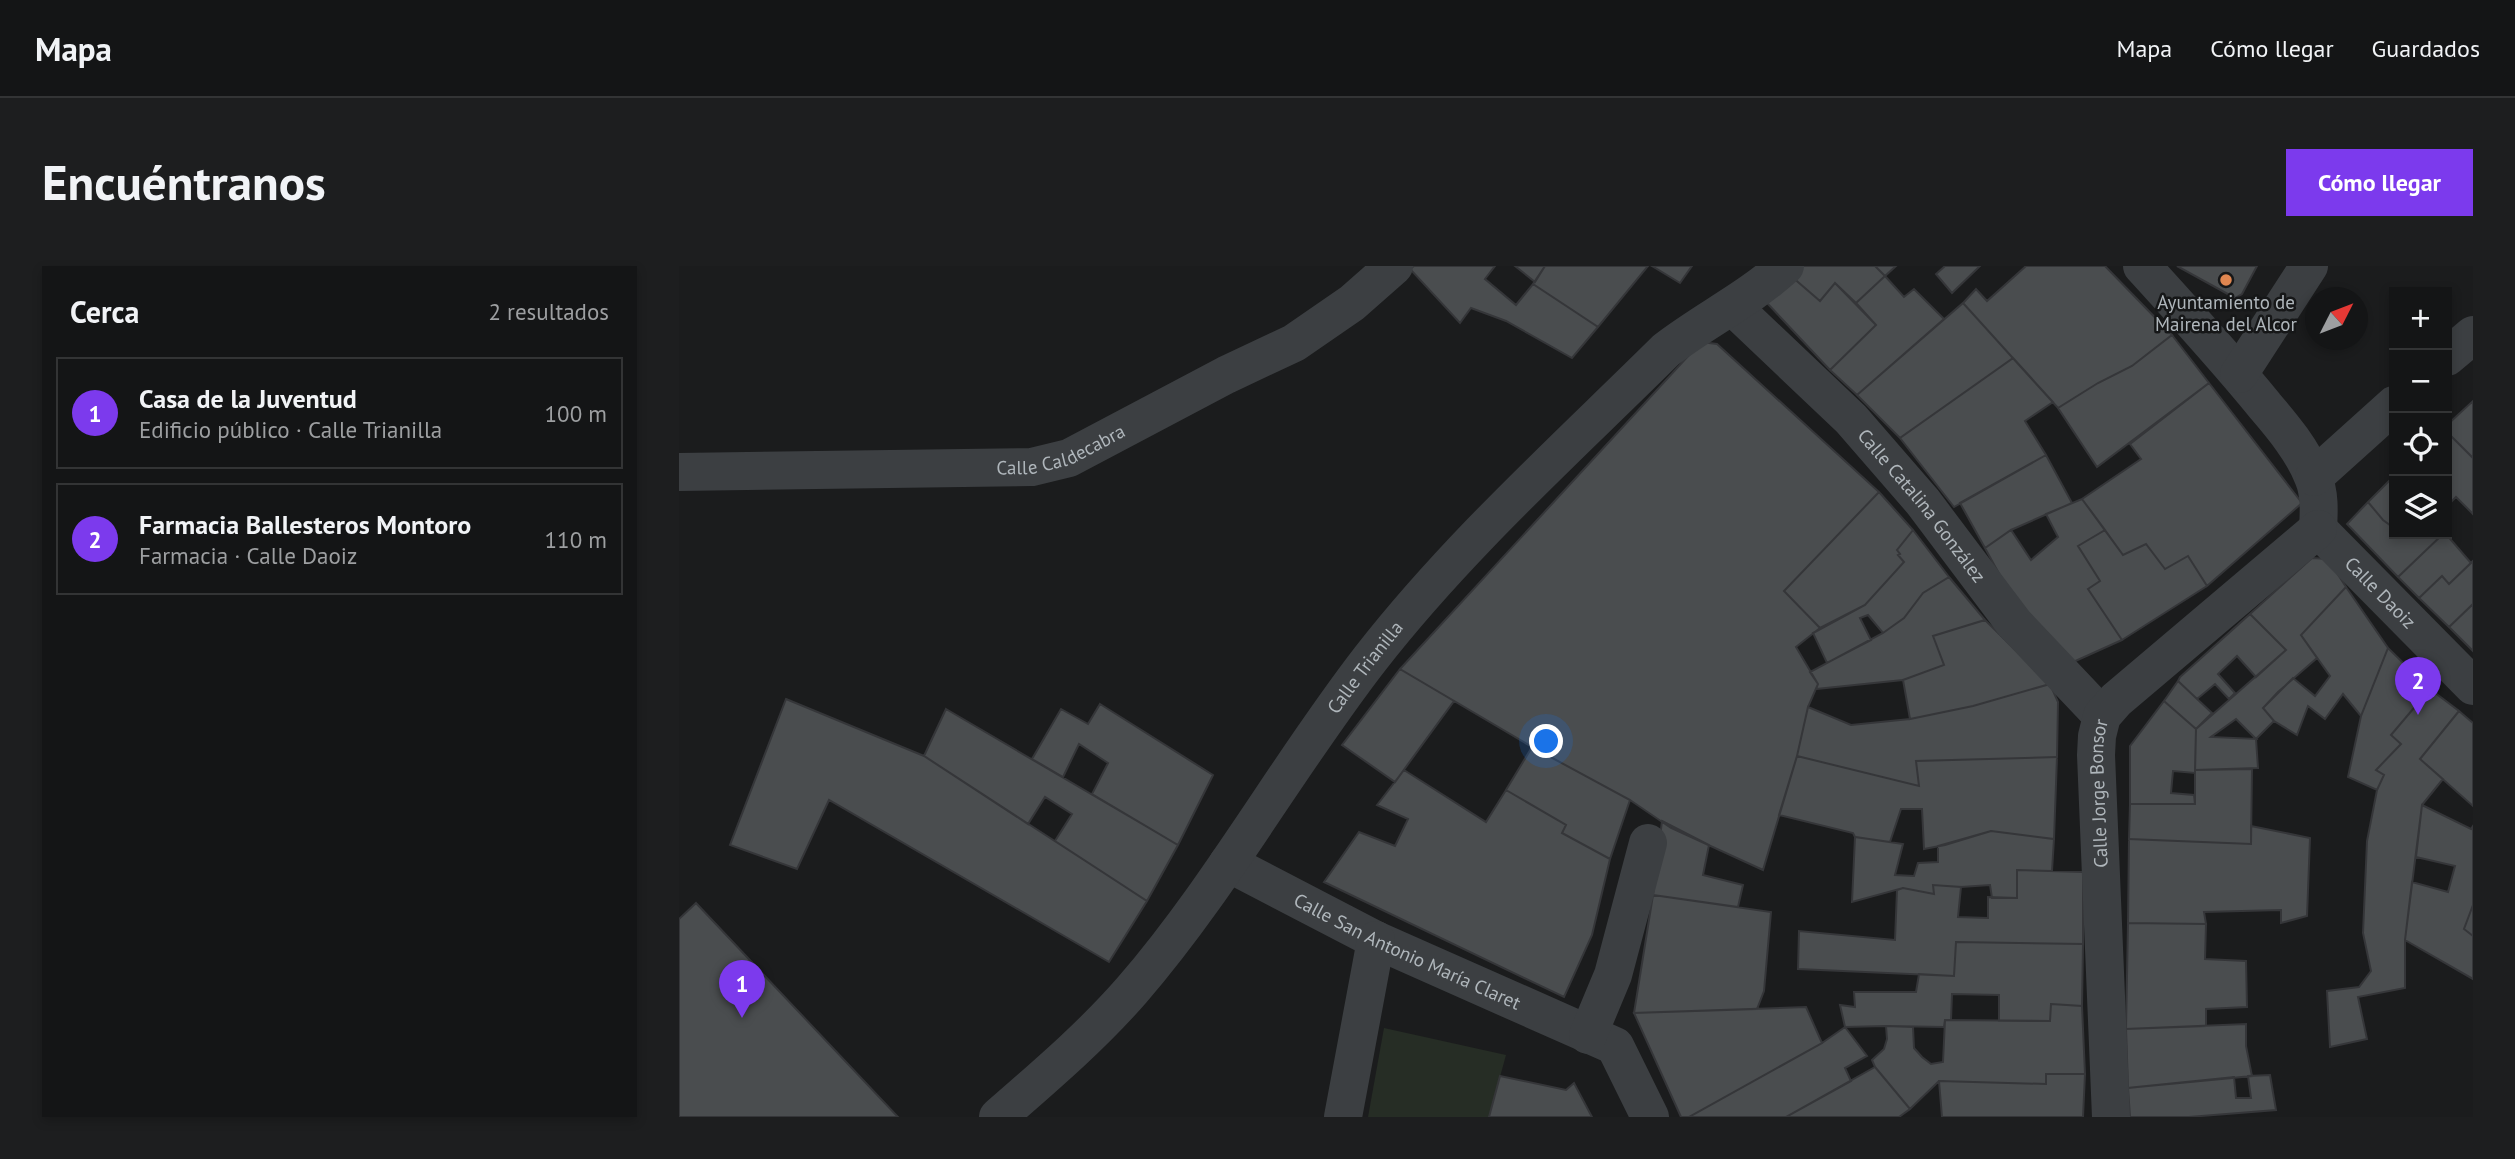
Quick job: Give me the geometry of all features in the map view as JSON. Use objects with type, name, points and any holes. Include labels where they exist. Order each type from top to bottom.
[{"type":"street","name":"Calle Caldecabra","points":[[679,472],[1032,467],[1069,458],[1226,375],[1294,343],[1352,303],[1394,266]]},
{"type":"street","points":[[2142,266],[2239,374],[2285,430],[2314,477],[2319,506],[2318,529]]},
{"type":"street","points":[[2239,374],[2309,266]]},
{"type":"street","name":"Calle Trianilla","points":[[998,1117],[1074,1050],[1132,990],[1228,863],[1370,659],[1422,596],[1666,350],[1757,290],[1777,269]]},
{"type":"street","name":"Calle Catalina González","points":[[1732,306],[1850,419],[1923,502],[2014,623],[2102,716]]},
{"type":"street","points":[[2452,353],[2473,335]]},
{"type":"street","points":[[2314,477],[2389,410]]},
{"type":"street","name":"Calle Jorge Bonsor","points":[[2111,1117],[2096,755],[2102,716],[2139,679],[2318,529]]},
{"type":"street","name":"Calle Daoiz","points":[[2318,529],[2473,686]]},
{"type":"street","points":[[1588,1035],[1613,975],[1648,843]]},
{"type":"street","name":"Calle San Antonio María Claret","points":[[1228,863],[1376,940],[1615,1046],[1650,1117]]},
{"type":"street","points":[[1343,1117],[1376,940]]},
{"type":"shaded area","points":[[1384,1028],[1506,1055],[1489,1117],[1368,1117]]},
{"type":"building","points":[[1414,266],[1495,266],[1485,279],[1516,305],[1533,284],[1598,327],[1572,358],[1506,321],[1471,308],[1460,323],[1410,269]]},
{"type":"building","points":[[1515,266],[1545,266],[1535,282]]},
{"type":"building","points":[[1545,266],[1648,266],[1598,327],[1533,284]]},
{"type":"building","points":[[1652,266],[1692,266],[1680,283]]},
{"type":"building","points":[[1801,266],[1875,266],[1885,276],[1856,303],[1835,283],[1820,301],[1791,276]]},
{"type":"building","points":[[1875,266],[1896,266],[1885,276]]},
{"type":"building","points":[[1945,266],[1980,266],[1952,293],[1936,274]]},
{"type":"building","points":[[2026,266],[2105,266],[2172,335],[2132,366],[2058,408],[1963,303],[1976,289],[1987,301]]},
{"type":"building","name":"Ayuntamiento de Mairena del Alcor","points":[[2177,266],[2257,266],[2242,294],[2235,298]]},
{"type":"building","points":[[1791,276],[1820,301],[1835,283],[1876,325],[1830,370],[1767,303]]},
{"type":"building","points":[[1885,276],[1904,297],[1914,289],[1944,319],[1857,395],[1830,370],[1876,325],[1856,303]]},
{"type":"building","points":[[1963,303],[2013,358],[1900,438],[1857,395]]},
{"type":"building","points":[[2172,335],[2209,383],[2097,467],[2058,408],[2132,366]]},
{"type":"building","points":[[1701,342],[1717,344],[1879,492],[1784,591],[1820,628],[1796,647],[1818,684],[1808,707],[1797,756],[1763,870],[1671,828],[1630,800],[1532,747],[1400,669]]},
{"type":"building","points":[[2013,358],[2053,402],[2025,421],[2046,455],[1954,507],[1900,438]]},
{"type":"building","points":[[2209,383],[2302,503],[2207,586],[2188,556],[2165,569],[2146,544],[2123,555],[2082,499],[2141,459],[2130,444]]},
{"type":"building","points":[[2473,401],[2473,458],[2452,437],[2452,420]]},
{"type":"building","points":[[2452,437],[2473,458],[2473,514],[2456,497],[2452,501]]},
{"type":"building","points":[[2046,455],[2072,503],[2011,530],[1985,548],[1960,503]]},
{"type":"building","points":[[2389,481],[2389,524],[2383,520],[2368,502]]},
{"type":"building","points":[[1879,492],[1913,530],[1897,550],[1904,562],[1865,605],[1820,628],[1784,591]]},
{"type":"building","points":[[2082,499],[2105,530],[2078,546],[2100,581],[2088,589],[2122,640],[2071,663],[2009,592],[1985,548],[2011,530],[2031,560],[2058,537],[2046,514]]},
{"type":"building","points":[[2368,502],[2389,524],[2389,539],[2438,539],[2398,577],[2347,524]]},
{"type":"building","points":[[1913,530],[1949,577],[1923,593],[1904,618],[1883,633],[1868,615],[1860,618],[1871,640],[1827,663],[1813,633],[1865,605],[1904,562],[1897,550]]},
{"type":"building","points":[[2105,530],[2123,555],[2146,544],[2165,569],[2188,556],[2207,586],[2122,640],[2088,589],[2100,581],[2078,546]]},
{"type":"building","points":[[2438,539],[2450,539],[2471,563],[2449,584],[2442,576],[2419,598],[2398,577]]},
{"type":"building","points":[[2312,558],[2328,559],[2346,587],[2301,635],[2317,658],[2263,708],[2274,721],[2256,739],[2258,768],[2195,770],[2196,729],[2286,650],[2250,614]],"holes":[[[2236,719],[2256,739],[2211,737]]]},
{"type":"building","points":[[2473,561],[2473,604],[2449,627],[2419,598],[2442,576],[2449,584]]},
{"type":"building","points":[[1949,577],[1985,620],[1933,636],[1944,665],[1903,680],[1816,689],[1818,684],[1810,672],[1883,633],[1904,618],[1923,593]]},
{"type":"building","points":[[2346,587],[2388,648],[2361,716],[2343,694],[2325,719],[2308,706],[2297,735],[2274,721],[2263,708],[2293,678],[2315,696],[2330,676],[2301,635]]},
{"type":"building","points":[[2473,604],[2473,651],[2449,627]]},
{"type":"building","points":[[2250,614],[2286,650],[2256,677],[2237,656],[2218,674],[2235,693],[2229,699],[2215,684],[2197,699],[2178,681],[2180,677]]},
{"type":"building","points":[[1985,620],[2050,684],[1973,706],[1910,719],[1903,680],[1944,665],[1933,636]]},
{"type":"building","points":[[2388,648],[2430,689],[2391,735],[2401,744],[2376,770],[2384,775],[2377,790],[2348,777],[2361,716]]},
{"type":"building","points":[[1400,669],[1454,701],[1395,782],[1342,745]]},
{"type":"building","points":[[2178,681],[2212,713],[2196,729],[2164,701]]},
{"type":"building","points":[[2050,684],[2058,702],[2057,757],[1916,761],[1919,786],[1797,756],[1808,707],[1851,725],[1910,719],[1973,706]]},
{"type":"building","points":[[2430,689],[2459,711],[2420,759],[2443,779],[2422,805],[2405,940],[2405,988],[2358,997],[2367,1039],[2330,1047],[2327,991],[2359,987],[2371,971],[2363,933],[2367,841],[2377,790],[2384,775],[2376,770],[2401,744],[2391,735]]},
{"type":"building","points":[[786,699],[924,756],[1147,901],[1109,962],[829,800],[797,869],[730,845]]},
{"type":"building","points":[[2164,701],[2196,729],[2195,773],[2173,771],[2171,793],[2194,795],[2195,804],[2130,804],[2130,746]]},
{"type":"building","points":[[1100,704],[1213,775],[1178,845],[1092,794],[1108,763],[1079,744],[1063,777],[1032,759],[1061,709],[1088,724]]},
{"type":"building","points":[[946,709],[1178,845],[1147,901],[1055,841],[1072,814],[1045,797],[1028,824],[924,756]]},
{"type":"building","points":[[2459,711],[2473,723],[2473,806],[2420,759]]},
{"type":"building","points":[[1532,747],[1630,800],[1610,859],[1562,833],[1566,825],[1506,790]]},
{"type":"building","points":[[1797,756],[1919,786],[1916,761],[2057,757],[2054,839],[1991,831],[1924,849],[1922,809],[1901,809],[1890,842],[1855,837],[1853,833],[1779,815]]},
{"type":"building","points":[[2252,769],[2251,844],[2129,839],[2130,804],[2195,804],[2195,770]]},
{"type":"building","points":[[1404,770],[1486,822],[1506,790],[1566,825],[1562,833],[1610,859],[1592,935],[1564,997],[1324,882],[1359,832],[1395,846],[1408,819],[1377,805]]},
{"type":"building","points":[[2422,805],[2471,829],[2473,826],[2473,905],[2464,929],[2473,936],[2473,979],[2405,940],[2412,882],[2448,892],[2455,866],[2416,857]]},
{"type":"building","points":[[1662,821],[1709,845],[1703,875],[1743,885],[1738,907],[1653,895]]},
{"type":"building","points":[[2251,826],[2310,838],[2307,916],[2281,923],[2281,910],[2204,912],[2206,924],[2128,923],[2129,839],[2251,844]]},
{"type":"building","points":[[1991,831],[2054,839],[2052,871],[2017,870],[2017,898],[1992,898],[1990,885],[1933,885],[1934,894],[1903,888],[1852,902],[1855,837],[1903,844],[1895,875],[1914,876],[1918,863],[1938,862],[1938,846]]},
{"type":"building","points":[[2017,870],[2083,872],[2083,944],[1956,942],[1954,976],[1798,969],[1799,931],[1895,940],[1897,890],[1903,888],[1934,894],[1933,885],[1961,887],[1958,917],[1988,918],[1988,897],[2017,898]]},
{"type":"building","points":[[1653,895],[1771,912],[1764,991],[1757,1009],[1634,1013]]},
{"type":"building","points":[[696,903],[898,1117],[679,1117],[679,919]]},
{"type":"building","points":[[2473,905],[2473,936],[2464,929]]},
{"type":"building","points":[[2128,923],[2206,924],[2205,959],[2246,961],[2247,1007],[2206,1009],[2206,1026],[2126,1029]]},
{"type":"building","points":[[1956,942],[2083,944],[2082,1006],[2051,1004],[2050,1021],[1999,1021],[1999,995],[1952,994],[1951,1020],[1945,1020],[1944,1027],[1845,1027],[1840,1005],[1855,1007],[1854,992],[1916,992],[1919,974],[1954,976]]},
{"type":"building","points":[[2051,1004],[2082,1006],[2085,1074],[2046,1074],[2046,1084],[1939,1081],[1910,1109],[1872,1060],[1884,1049],[1887,1039],[1886,1026],[1913,1027],[1914,1048],[1931,1064],[1943,1062],[1945,1020],[2050,1021]]},
{"type":"building","points":[[1806,1007],[1822,1043],[1689,1117],[1681,1117],[1634,1013]]},
{"type":"building","points":[[2246,1024],[2246,1046],[2252,1076],[2128,1088],[2126,1029]]},
{"type":"building","points":[[1845,1027],[1867,1056],[1845,1068],[1851,1081],[1786,1117],[1689,1117],[1822,1043]]},
{"type":"building","points":[[1875,1067],[1910,1109],[1899,1117],[1786,1117]]},
{"type":"building","points":[[2046,1074],[2085,1074],[2083,1117],[1942,1117],[1939,1081],[2046,1084]]},
{"type":"building","points":[[2270,1075],[2276,1110],[2189,1117],[2130,1117],[2128,1088],[2234,1077],[2236,1098],[2251,1098],[2248,1076]]},
{"type":"building","points":[[1500,1076],[1566,1090],[1574,1083],[1592,1117],[1489,1117]]},
{"type":"place","name":"Ayuntamiento de Mairena del Alcor","points":[[2226,280]]},
{"type":"place","name":"Farmacia Ballesteros Montoro","points":[[2418,715]]},
{"type":"place","name":"Casa de la Juventud","points":[[742,1018]]}]
